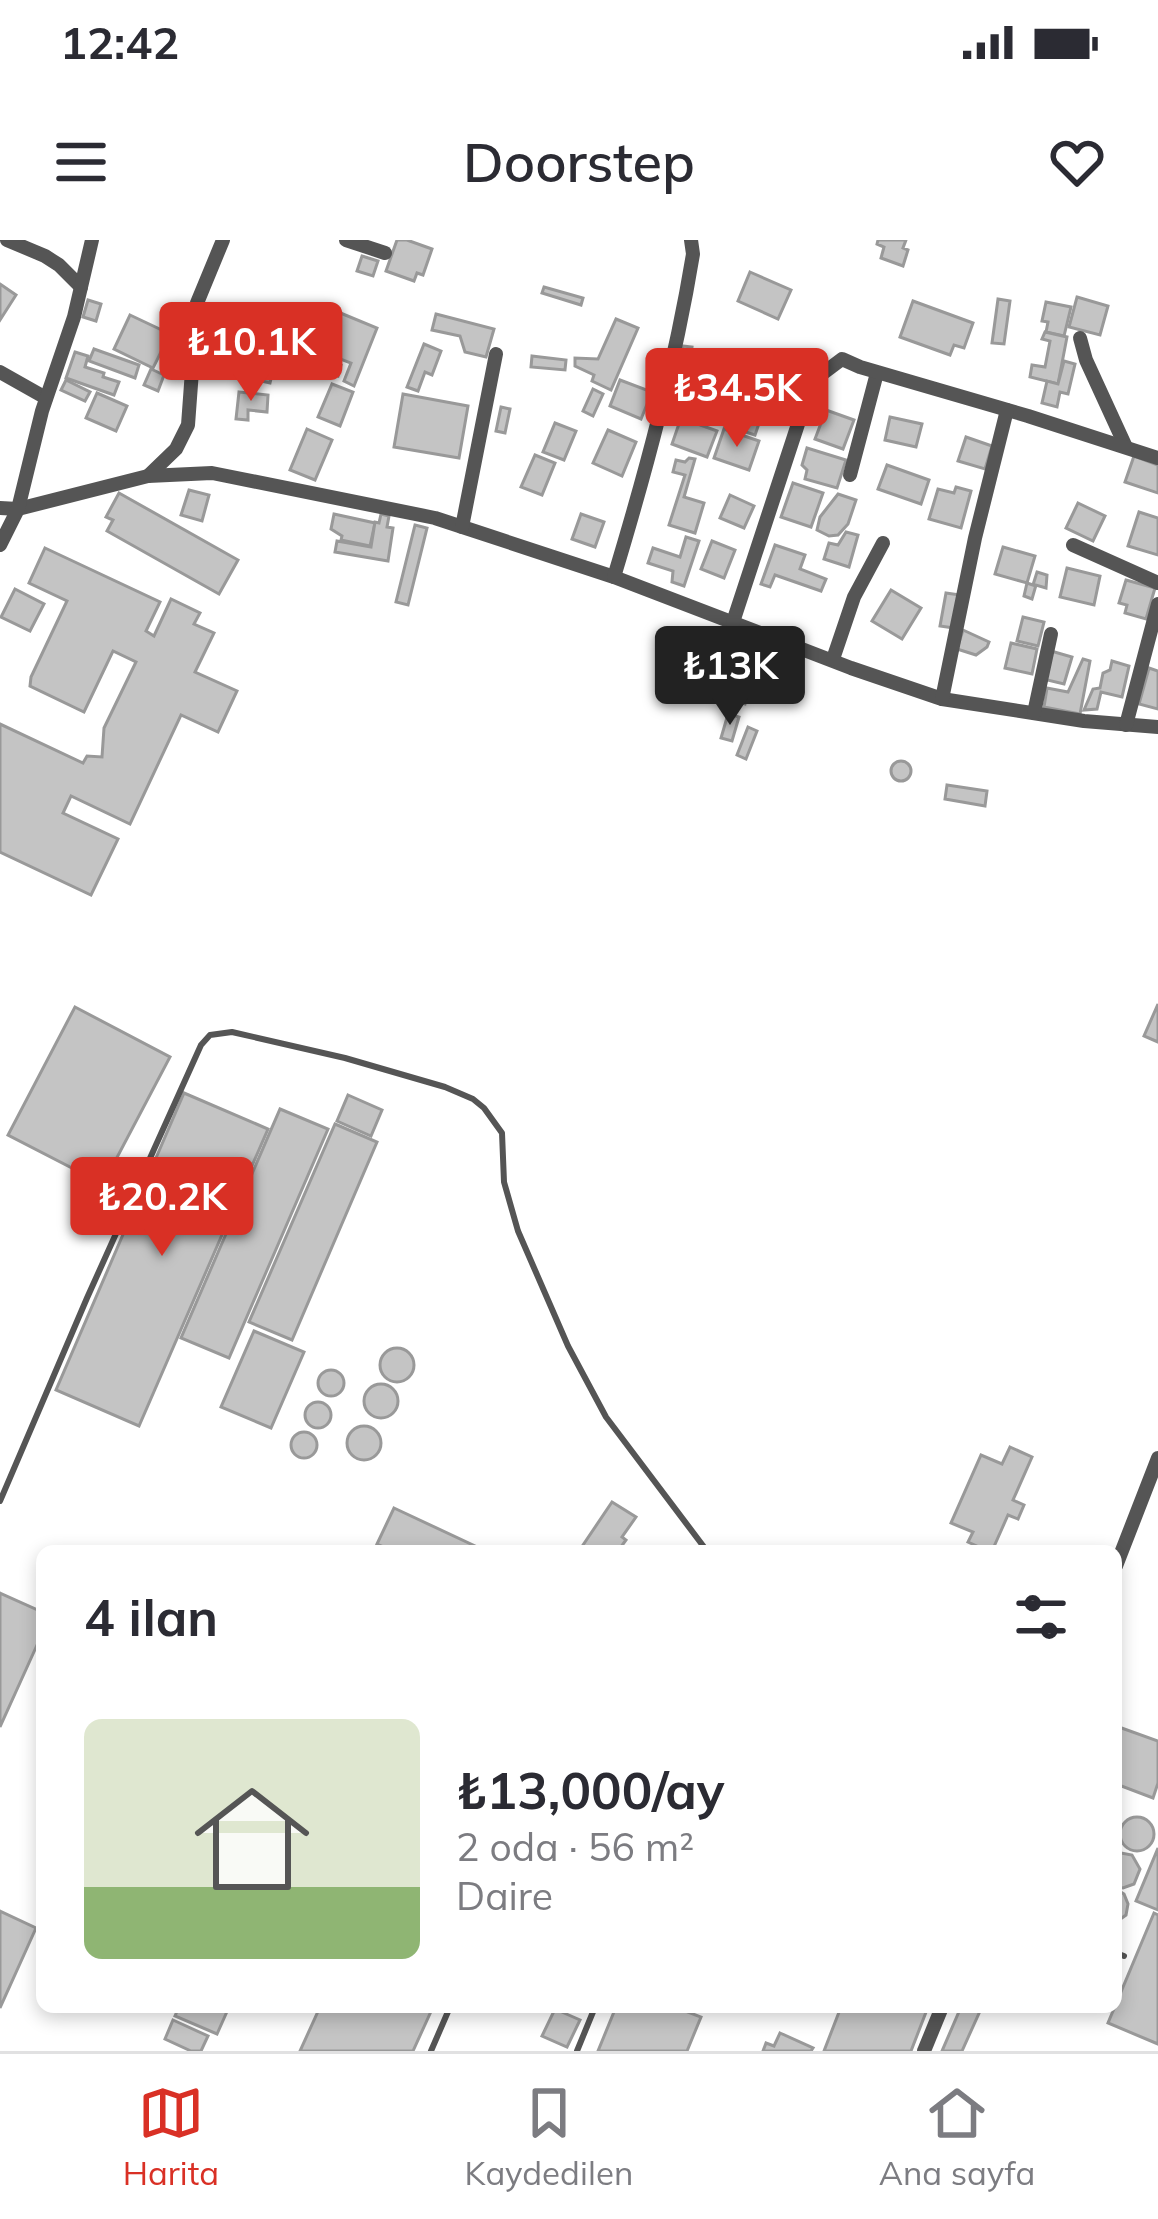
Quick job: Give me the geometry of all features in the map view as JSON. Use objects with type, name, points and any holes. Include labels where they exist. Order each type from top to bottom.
[{"type":"street","points":[[8,240],[46,256],[81,287]]},
{"type":"street","points":[[0,545],[18,509],[92,240]]},
{"type":"street","points":[[148,476],[176,449],[188,425],[196,304],[223,240]]},
{"type":"street","points":[[346,240],[379,247]]},
{"type":"street","points":[[614,577],[670,370],[693,254],[691,240]]},
{"type":"street","points":[[1080,338],[1125,446]]},
{"type":"street","points":[[462,527],[496,354]]},
{"type":"street","points":[[733,622],[800,418],[818,376],[842,359],[1158,458]]},
{"type":"street","points":[[0,372],[46,398]]},
{"type":"street","points":[[850,476],[877,373]]},
{"type":"street","points":[[942,699],[1007,410]]},
{"type":"street","points":[[0,508],[18,509],[148,476],[212,473],[435,518],[614,577],[942,699],[1158,727]]},
{"type":"street","points":[[833,659],[854,597],[883,543]]},
{"type":"street","points":[[1073,545],[1158,583]]},
{"type":"street","points":[[1126,725],[1158,604]]},
{"type":"street","points":[[1034,713],[1051,634]]},
{"type":"street","points":[[1122,1551],[1158,1458]]},
{"type":"street","points":[[924,2051],[940,2013]]},
{"type":"lane","points":[[0,1501],[201,1045],[210,1036],[232,1032],[445,1087],[484,1108],[502,1133],[504,1182],[518,1232],[568,1346],[606,1417],[702,1545]]},
{"type":"lane","points":[[431,2051],[447,2013]]},
{"type":"lane","points":[[577,2051],[593,2013]]},
{"type":"building","points":[[397,240],[432,249],[423,275],[417,273],[414,281],[386,271]]},
{"type":"building","points":[[878,240],[906,240],[903,266],[881,258],[884,247]]},
{"type":"building","points":[[362,256],[378,261],[373,276],[357,271]]},
{"type":"building","points":[[750,272],[791,290],[778,319],[738,301]]},
{"type":"building","points":[[0,284],[16,295],[0,320]]},
{"type":"building","points":[[544,287],[583,298],[581,305],[542,293]]},
{"type":"building","points":[[1077,297],[1108,306],[1100,335],[1069,327]]},
{"type":"building","points":[[998,299],[1010,301],[1004,344],[992,343]]},
{"type":"building","points":[[88,300],[101,304],[96,321],[83,317]]},
{"type":"building","points":[[913,301],[973,323],[964,348],[954,345],[950,355],[900,337]]},
{"type":"building","points":[[1046,302],[1071,307],[1064,336],[1046,332],[1048,322],[1042,321]]},
{"type":"building","points":[[338,312],[377,328],[354,386],[344,381],[351,363],[322,352]]},
{"type":"building","points":[[436,314],[494,329],[486,357],[465,352],[460,336],[432,330]]},
{"type":"building","points":[[130,315],[170,334],[153,368],[114,349]]},
{"type":"building","points":[[616,319],[638,328],[611,390],[575,366],[575,358],[598,359]]},
{"type":"building","points":[[1045,332],[1067,337],[1058,384],[1030,377],[1032,365],[1045,367],[1050,341],[1042,339]]},
{"type":"building","points":[[424,344],[441,351],[432,375],[425,372],[418,391],[407,387]]},
{"type":"building","points":[[683,346],[692,347],[687,382],[678,377]]},
{"type":"building","points":[[94,349],[139,365],[135,378],[89,361]]},
{"type":"building","points":[[75,352],[88,356],[85,367],[119,382],[114,395],[66,378]]},
{"type":"building","points":[[247,356],[275,362],[270,383],[242,377]]},
{"type":"building","points":[[532,356],[566,360],[565,370],[531,367]]},
{"type":"building","points":[[320,359],[341,365],[338,376],[317,369]]},
{"type":"building","points":[[1064,361],[1075,364],[1068,394],[1060,392],[1057,407],[1042,403],[1047,381],[1058,384]]},
{"type":"building","points":[[734,368],[760,377],[755,392],[729,383]]},
{"type":"building","points":[[151,369],[164,375],[158,391],[144,385]]},
{"type":"building","points":[[764,378],[799,389],[793,407],[778,402],[780,395],[760,389]]},
{"type":"building","points":[[66,380],[90,392],[85,401],[61,390]]},
{"type":"building","points":[[620,380],[652,392],[641,419],[610,406]]},
{"type":"building","points":[[332,384],[353,392],[340,426],[318,417]]},
{"type":"building","points":[[701,387],[764,409],[755,435],[691,414]]},
{"type":"building","points":[[593,389],[603,394],[593,416],[583,411]]},
{"type":"building","points":[[239,392],[268,395],[267,412],[248,410],[248,420],[236,419]]},
{"type":"building","points":[[97,393],[127,406],[116,431],[86,418]]},
{"type":"building","points":[[403,394],[468,406],[459,458],[394,447]]},
{"type":"building","points":[[501,407],[510,409],[505,433],[496,431]]},
{"type":"building","points":[[826,410],[854,420],[843,449],[815,439]]},
{"type":"building","points":[[890,417],[922,424],[916,447],[885,440]]},
{"type":"building","points":[[681,418],[717,431],[707,457],[672,444]]},
{"type":"building","points":[[555,423],[576,431],[564,460],[543,452]]},
{"type":"building","points":[[307,429],[332,440],[315,480],[290,470]]},
{"type":"building","points":[[724,429],[759,441],[749,470],[714,458]]},
{"type":"building","points":[[608,430],[636,442],[622,476],[593,463]]},
{"type":"building","points":[[966,437],[992,446],[985,469],[958,461]]},
{"type":"building","points":[[807,448],[846,460],[837,488],[805,479],[807,470],[802,465]]},
{"type":"building","points":[[535,455],[555,463],[542,495],[521,487]]},
{"type":"building","points":[[1134,456],[1158,465],[1158,493],[1125,482]]},
{"type":"building","points":[[695,459],[684,497],[704,503],[695,533],[669,525],[685,475],[673,472],[676,460]]},
{"type":"building","points":[[887,465],[929,480],[921,504],[878,489]]},
{"type":"building","points":[[793,483],[823,493],[811,527],[781,517]]},
{"type":"building","points":[[956,487],[971,491],[961,528],[929,519],[938,489],[954,493]]},
{"type":"building","points":[[189,490],[209,495],[202,521],[181,515]]},
{"type":"building","points":[[119,493],[238,560],[219,594],[107,531],[113,520],[106,517]]},
{"type":"building","points":[[838,494],[856,500],[848,524],[838,535],[829,536],[817,530],[820,517]]},
{"type":"building","points":[[730,495],[754,506],[744,528],[720,518]]},
{"type":"building","points":[[1078,503],[1105,516],[1093,541],[1066,528]]},
{"type":"building","points":[[1139,512],[1158,518],[1158,555],[1128,546]]},
{"type":"building","points":[[334,514],[375,523],[370,546],[341,540],[331,529]]},
{"type":"building","points":[[381,514],[389,516],[387,527],[393,528],[388,561],[335,552],[337,541],[371,547]]},
{"type":"building","points":[[581,514],[604,522],[595,547],[572,539]]},
{"type":"building","points":[[415,525],[427,528],[408,605],[396,602]]},
{"type":"building","points":[[846,532],[858,535],[849,567],[824,559],[829,543],[838,545]]},
{"type":"building","points":[[686,537],[699,541],[684,586],[672,582],[673,571],[648,563],[653,548],[680,557]]},
{"type":"building","points":[[712,541],[735,550],[724,578],[701,569]]},
{"type":"building","points":[[775,545],[805,555],[800,569],[826,579],[821,591],[775,575],[770,587],[761,584]]},
{"type":"building","points":[[1003,547],[1035,556],[1027,583],[995,574]]},
{"type":"building","points":[[45,548],[160,602],[146,631],[154,636],[171,599],[200,613],[194,624],[214,633],[195,672],[237,691],[218,732],[181,715],[130,824],[71,796],[63,813],[118,839],[91,895],[0,852],[0,724],[83,763],[87,756],[102,757],[104,728],[136,662],[113,651],[84,712],[30,686],[67,601],[29,583]]},
{"type":"building","points":[[1067,568],[1100,576],[1094,605],[1060,597]]},
{"type":"building","points":[[1037,572],[1047,575],[1046,588],[1036,585],[1032,599],[1024,596]]},
{"type":"building","points":[[1126,580],[1155,588],[1146,619],[1125,613],[1127,605],[1119,603]]},
{"type":"building","points":[[15,589],[44,604],[30,631],[1,617]]},
{"type":"building","points":[[891,590],[921,608],[902,639],[872,621]]},
{"type":"building","points":[[946,593],[960,595],[954,628],[940,626]]},
{"type":"building","points":[[1023,617],[1044,622],[1038,646],[1017,641]]},
{"type":"building","points":[[963,630],[989,642],[987,647],[976,655],[957,649]]},
{"type":"building","points":[[1011,643],[1037,649],[1032,674],[1005,668]]},
{"type":"building","points":[[1051,651],[1072,657],[1064,684],[1043,679]]},
{"type":"building","points":[[766,656],[794,664],[791,675],[763,666]]},
{"type":"building","points":[[1083,659],[1090,661],[1080,714],[1044,707],[1047,688],[1068,692]]},
{"type":"building","points":[[1112,661],[1129,666],[1122,697],[1101,692],[1097,709],[1084,710],[1093,689],[1100,688]]},
{"type":"building","points":[[1149,668],[1158,671],[1158,709],[1139,704]]},
{"type":"building","points":[[743,670],[754,674],[745,704],[734,701]]},
{"type":"building","points":[[728,714],[739,717],[732,741],[721,738]]},
{"type":"building","points":[[748,727],[757,731],[746,759],[737,755]]},
{"type":"building","points":[[901,761],[911,771],[901,781],[891,771]]},
{"type":"building","points":[[947,785],[987,791],[985,806],[945,799]]},
{"type":"building","points":[[1158,1004],[1158,1042],[1144,1036]]},
{"type":"building","points":[[75,1007],[170,1057],[103,1184],[8,1135]]},
{"type":"building","points":[[184,1093],[268,1129],[139,1426],[56,1390]]},
{"type":"building","points":[[348,1095],[382,1110],[371,1136],[337,1121]]},
{"type":"building","points":[[280,1109],[328,1129],[229,1358],[181,1338]]},
{"type":"building","points":[[335,1124],[377,1142],[292,1340],[249,1322]]},
{"type":"building","points":[[254,1331],[304,1352],[271,1428],[221,1407]]},
{"type":"building","points":[[397,1348],[409,1353],[414,1365],[409,1377],[397,1382],[385,1377],[380,1365],[385,1353]]},
{"type":"building","points":[[331,1370],[344,1383],[331,1396],[318,1383]]},
{"type":"building","points":[[381,1384],[393,1389],[398,1401],[393,1413],[381,1418],[369,1413],[364,1401],[369,1389]]},
{"type":"building","points":[[318,1402],[331,1415],[318,1428],[305,1415]]},
{"type":"building","points":[[364,1426],[376,1431],[381,1443],[376,1455],[364,1460],[352,1455],[347,1443],[352,1431]]},
{"type":"building","points":[[304,1432],[317,1445],[304,1458],[291,1445]]},
{"type":"building","points":[[1010,1447],[1032,1457],[1013,1500],[1024,1505],[1018,1519],[1008,1515],[995,1545],[975,1545],[968,1542],[973,1532],[951,1523],[981,1455],[1002,1464]]},
{"type":"building","points":[[612,1502],[636,1517],[622,1537],[626,1540],[622,1545],[583,1545]]},
{"type":"building","points":[[394,1508],[473,1545],[379,1545]]},
{"type":"building","points":[[0,1593],[36,1609],[36,1647],[0,1727]]},
{"type":"building","points":[[1122,1728],[1158,1741],[1158,1783],[1153,1798],[1122,1786]]},
{"type":"building","points":[[1130,1818],[1144,1818],[1153,1827],[1153,1841],[1144,1850],[1130,1850],[1122,1842],[1122,1826]]},
{"type":"building","points":[[1158,1848],[1158,1910],[1136,1901]]},
{"type":"building","points":[[1122,1853],[1132,1855],[1140,1869],[1134,1884],[1123,1888]]},
{"type":"building","points":[[1122,1893],[1128,1904],[1122,1918]]},
{"type":"building","points":[[0,1911],[36,1928],[0,2008]]},
{"type":"building","points":[[1154,1913],[1158,1915],[1158,2044],[1108,2023],[1112,2013],[1122,2013],[1122,1990]]},
{"type":"building","points":[[176,2013],[226,2013],[217,2034]]},
{"type":"building","points":[[317,2013],[430,2013],[413,2051],[300,2051]]},
{"type":"building","points":[[553,2013],[580,2020],[567,2047],[542,2036]]},
{"type":"building","points":[[614,2013],[701,2017],[687,2051],[598,2051]]},
{"type":"building","points":[[839,2013],[926,2013],[911,2051],[824,2051]]},
{"type":"building","points":[[958,2013],[979,2013],[962,2051],[942,2051]]},
{"type":"building","points":[[173,2020],[208,2036],[201,2051],[165,2039]]},
{"type":"building","points":[[780,2033],[813,2048],[763,2051],[766,2043],[774,2046]]}]
